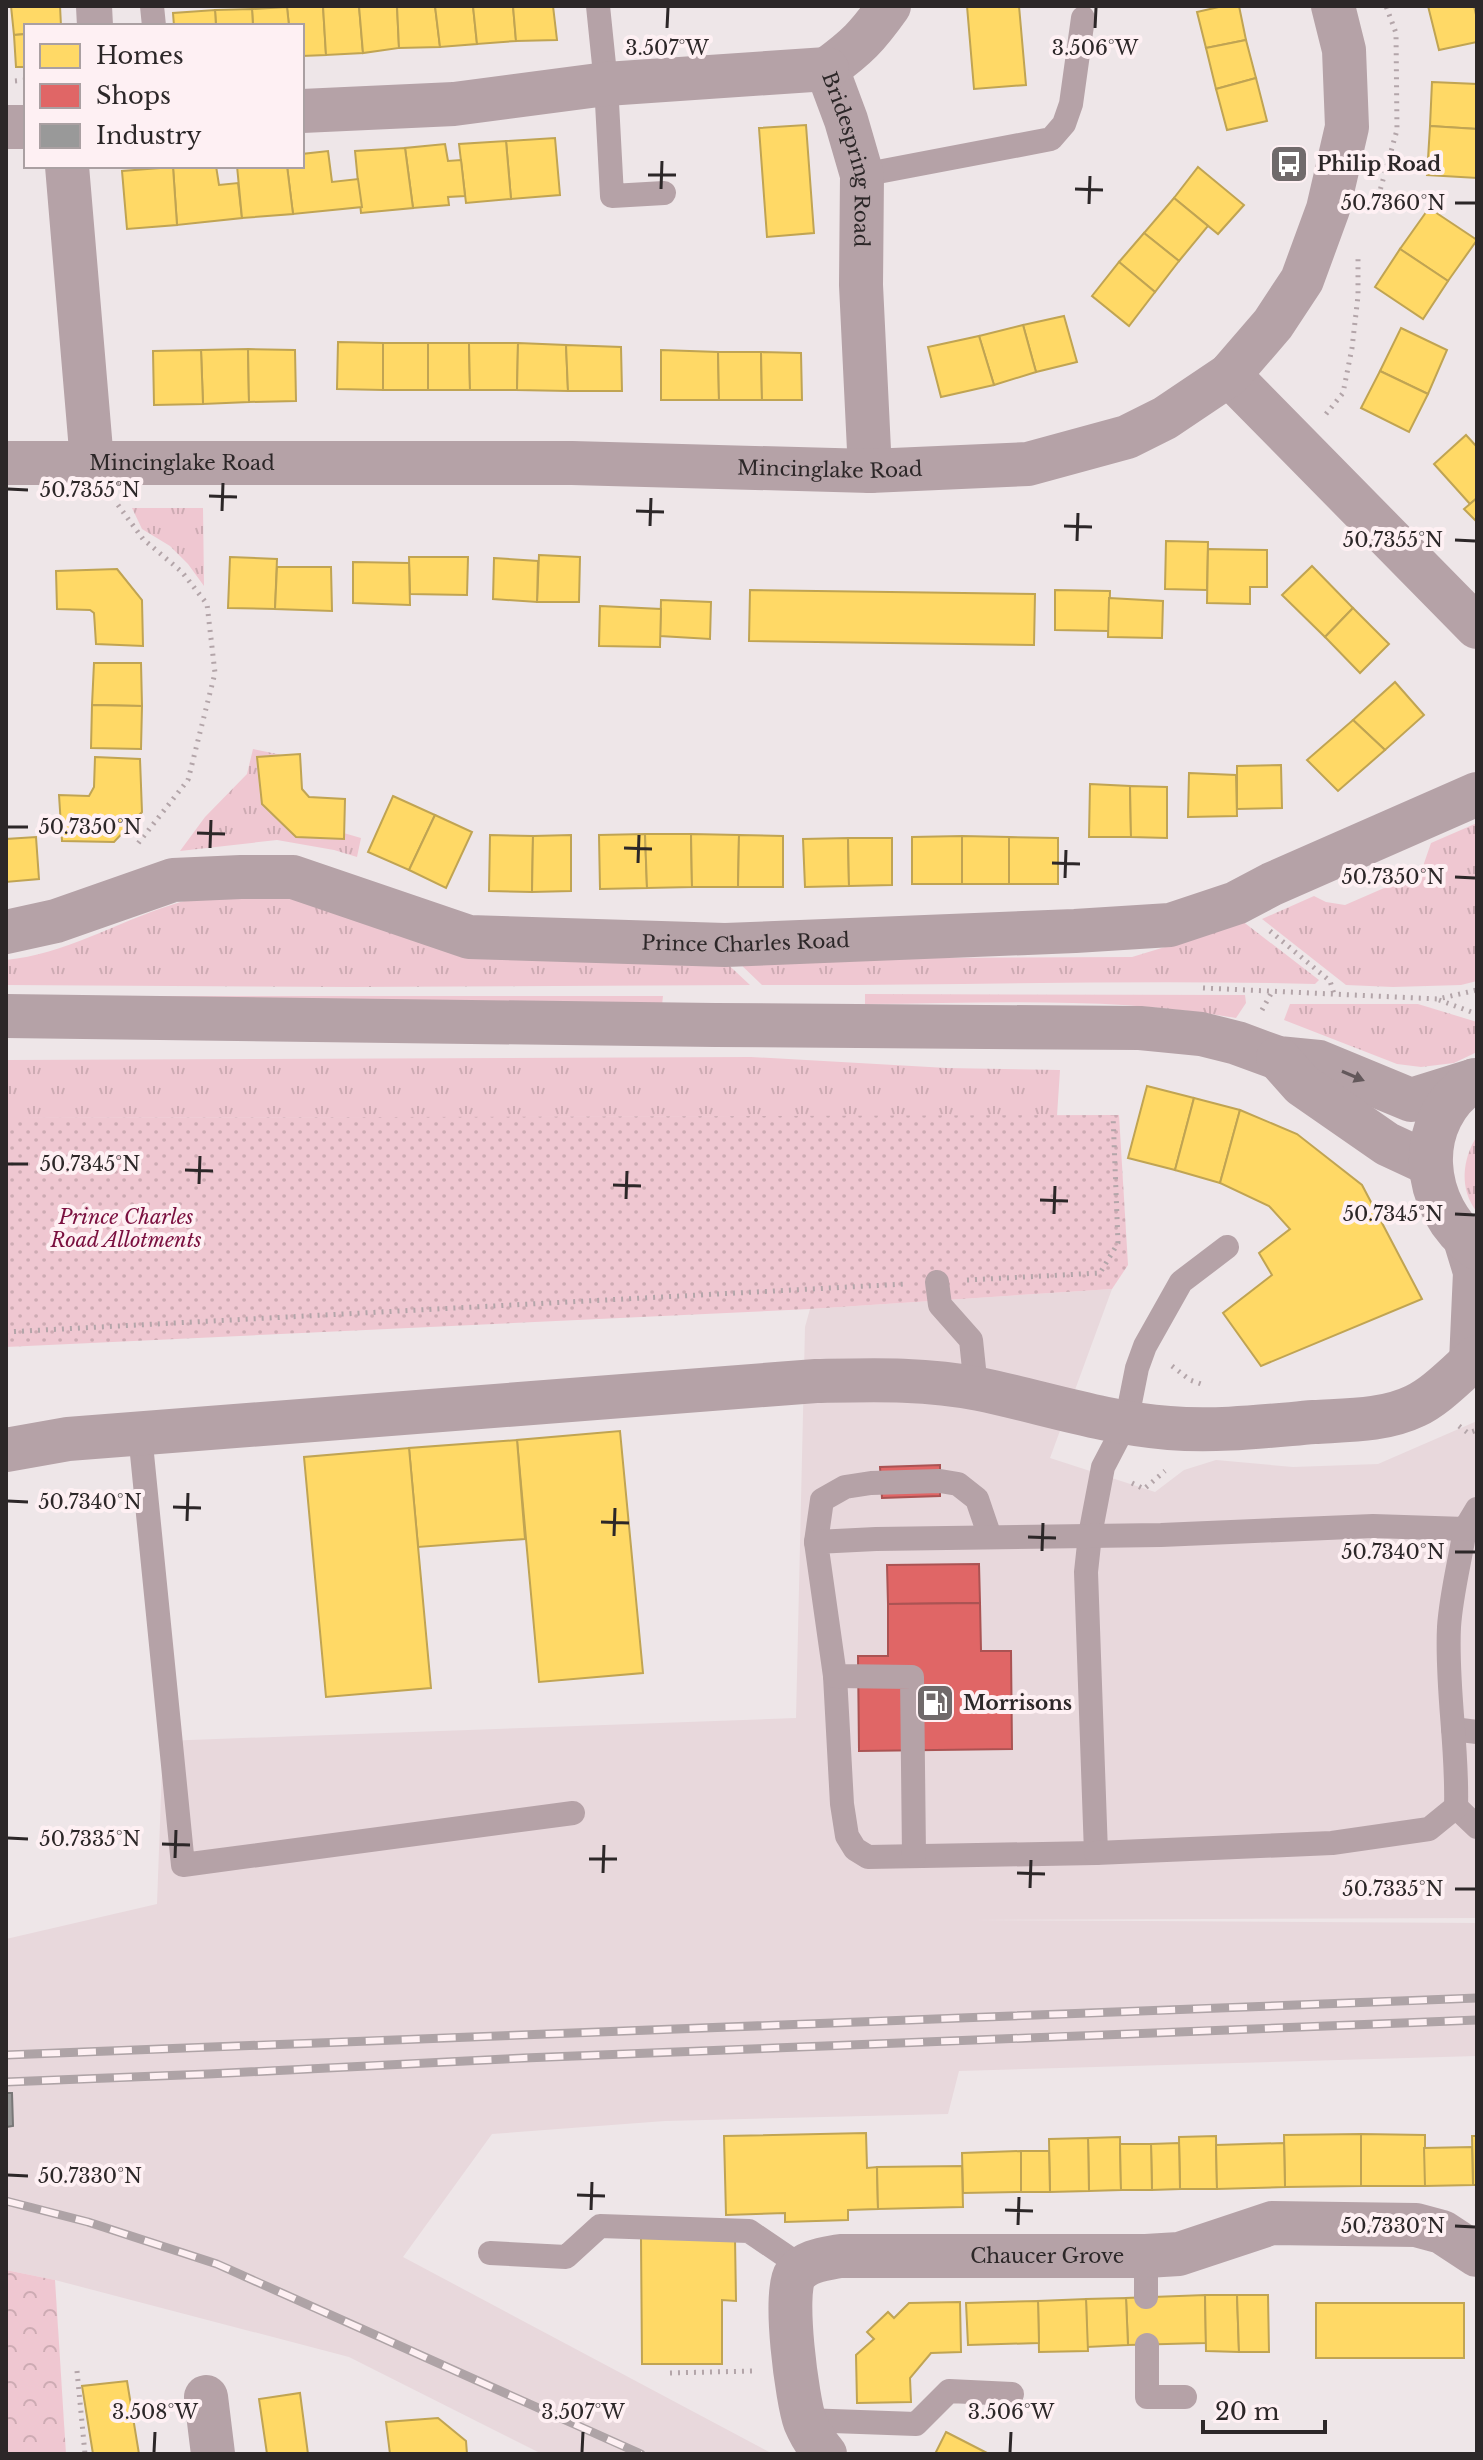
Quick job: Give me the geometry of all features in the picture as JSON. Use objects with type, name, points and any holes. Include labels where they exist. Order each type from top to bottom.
[{"type":"street","points":[[827,69],[868,36],[889,6]]},
{"type":"street","name":"Mincinglake Road","points":[[6,463],[572,463],[870,471],[1028,464],[1127,437],[1165,418],[1229,375],[1273,324],[1302,280],[1328,209],[1347,127],[1344,50],[1333,6]]},
{"type":"street","name":"Bridespring Road","points":[[304,111],[454,104],[606,84],[827,69],[862,175],[861,285],[870,471]]},
{"type":"street","points":[[67,168],[105,463]]},
{"type":"street","points":[[1229,375],[1477,627]]},
{"type":"street","name":"Prince Charles Road","points":[[6,932],[56,921],[173,880],[293,877],[469,937],[725,945],[1170,925],[1236,903],[1272,884],[1477,794]]},
{"type":"street","points":[[6,1016],[1140,1028],[1201,1034],[1278,1058],[1319,1062],[1411,1100],[1474,1080]]},
{"type":"street","points":[[1278,1058],[1302,1085],[1387,1144],[1430,1164]]},
{"type":"street","points":[[6,1450],[68,1439],[816,1381],[900,1380],[976,1388],[1126,1423],[1171,1428],[1237,1428],[1378,1417],[1415,1406],[1474,1360],[1475,1272],[1471,1243],[1445,1216],[1434,1191],[1430,1164],[1432,1140],[1441,1117],[1454,1097],[1474,1080]]},
{"type":"street","name":"Chaucer Grove","points":[[802,2267],[840,2256],[1146,2277],[1179,2254],[1272,2223],[1416,2225],[1442,2232],[1477,2255]]},
{"type":"street","points":[[802,2267],[791,2284],[791,2331],[796,2370],[814,2437]]},
{"type":"street","points":[[206,2397],[213,2454]]},
{"type":"lane","points":[[598,6],[612,196],[664,193]]},
{"type":"lane","points":[[862,175],[1051,139],[1064,124],[1071,104],[1083,18]]},
{"type":"lane","points":[[1096,1853],[1086,1572],[1103,1467],[1126,1423],[1137,1368],[1145,1346],[1181,1282],[1227,1247]]},
{"type":"lane","points":[[937,1282],[940,1305],[971,1340],[976,1388]]},
{"type":"lane","points":[[140,1434],[183,1865],[573,1813]]},
{"type":"lane","points":[[6,1438],[68,1439]]},
{"type":"lane","points":[[990,1537],[977,1499],[958,1484],[940,1481],[881,1482],[845,1487],[822,1500],[816,1542],[835,1676],[842,1804],[847,1836],[855,1849],[868,1857],[1096,1853],[1332,1843],[1429,1829],[1456,1807]]},
{"type":"lane","points":[[816,1542],[1161,1535],[1471,1519],[1449,1626],[1465,1731],[1456,1807],[1477,1827]]},
{"type":"lane","points":[[835,1676],[912,1677],[914,1856]]},
{"type":"lane","points":[[490,2253],[566,2257],[600,2226],[749,2231],[802,2267]]},
{"type":"lane","points":[[1147,2345],[1147,2397],[1185,2397]]},
{"type":"lane","points":[[814,2437],[916,2424],[949,2391],[1012,2394]]},
{"type":"path","points":[[105,463],[118,505],[143,539],[182,572],[207,604],[215,673],[188,780],[130,854],[109,902]]},
{"type":"path","points":[[1236,903],[1330,981],[1334,994],[1438,999],[1477,990]]},
{"type":"path","points":[[1438,999],[1477,1014]]},
{"type":"path","points":[[6,1332],[1100,1273],[1118,1243],[1113,1115]]},
{"type":"path","points":[[1145,1346],[1167,1353],[1172,1366],[1190,1380],[1205,1386]]},
{"type":"path","points":[[670,2373],[796,2370]]},
{"type":"path","points":[[77,2371],[85,2454]]},
{"type":"shaded area","points":[[1112,1289],[1050,1458],[1155,1492],[1184,1470],[1216,1460],[1293,1467],[1378,1464],[1477,1421],[1477,1918],[973,1920],[1477,1923],[1477,2056],[959,2071],[948,2114],[665,2121],[492,2134],[403,2257],[773,2454],[542,2454],[349,2357],[6,2270],[6,1939],[157,1904],[163,1741],[796,1718],[805,1327],[810,1309]]},
{"type":"green space","points":[[132,508],[203,508],[204,586],[170,546],[142,529]]},
{"type":"green space","points":[[253,749],[282,755],[287,797],[323,827],[361,838],[357,857],[277,840],[180,851],[205,817],[247,774]]},
{"type":"green space","points":[[1477,823],[1477,981],[1461,985],[1346,985],[1262,919],[1314,896],[1326,902],[1345,905],[1421,872],[1431,843]]},
{"type":"green space","points":[[251,891],[720,957],[750,985],[6,985],[6,960],[69,945],[181,902]]},
{"type":"green space","points":[[1237,917],[1319,980],[1315,984],[762,985],[735,959],[1132,957],[1165,947]]},
{"type":"green space","points":[[865,994],[1245,995],[1246,1003],[1236,1018],[1144,1006],[1097,1004],[865,1004]]},
{"type":"green space","points":[[6,996],[663,996],[662,1005]]},
{"type":"green space","points":[[1290,1004],[1418,1004],[1477,1022],[1477,1052],[1454,1063],[1421,1067],[1397,1064],[1284,1020]]},
{"type":"green space","points":[[751,1057],[947,1068],[1060,1070],[1057,1116],[6,1118],[6,1060]]},
{"type":"green space","name":"Prince Charles Road Allotments","points":[[1119,1115],[1128,1265],[1112,1289],[810,1309],[6,1347],[6,1118]]},
{"type":"green space","points":[[1477,1136],[1477,1212],[1467,1194],[1465,1174],[1468,1154]]},
{"type":"green space","points":[[6,2270],[55,2280],[66,2454],[6,2454]]},
{"type":"building: Homes","points":[[11,6],[60,6],[61,24],[24,24],[24,34],[14,35]]},
{"type":"building: Homes","points":[[323,6],[326,55],[304,56],[304,24],[289,24],[287,7]]},
{"type":"building: Homes","points":[[323,6],[359,6],[363,53],[326,55]]},
{"type":"building: Homes","points":[[359,6],[397,6],[399,48],[363,53]]},
{"type":"building: Homes","points":[[397,6],[435,6],[440,47],[399,48]]},
{"type":"building: Homes","points":[[435,6],[473,6],[477,44],[440,47]]},
{"type":"building: Homes","points":[[473,6],[513,6],[516,41],[477,44]]},
{"type":"building: Homes","points":[[513,6],[553,6],[557,40],[516,41]]},
{"type":"building: Homes","points":[[967,6],[1019,6],[1026,85],[974,89]]},
{"type":"building: Homes","points":[[1239,6],[1246,40],[1206,48],[1197,12]]},
{"type":"building: Homes","points":[[1428,6],[1474,6],[1477,42],[1439,50]]},
{"type":"building: Homes","points":[[287,7],[289,24],[253,24],[252,9]]},
{"type":"building: Homes","points":[[252,9],[253,24],[216,24],[215,10]]},
{"type":"building: Homes","points":[[215,10],[216,24],[174,24],[173,13]]},
{"type":"building: Homes","points":[[24,34],[24,67],[16,67],[14,35]]},
{"type":"building: Homes","points":[[1246,40],[1256,78],[1216,89],[1206,48]]},
{"type":"building: Homes","points":[[1256,78],[1267,121],[1227,130],[1216,89]]},
{"type":"building: Homes","points":[[1432,82],[1477,84],[1477,129],[1430,126]]},
{"type":"building: Homes","points":[[806,125],[814,233],[767,237],[759,128]]},
{"type":"building: Homes","points":[[1430,126],[1477,129],[1477,178],[1427,175]]},
{"type":"building: Homes","points":[[555,138],[560,195],[511,199],[506,141]]},
{"type":"building: Homes","points":[[506,141],[511,199],[466,203],[459,144]]},
{"type":"building: Homes","points":[[445,144],[448,161],[461,160],[465,196],[448,197],[449,205],[413,208],[405,148]]},
{"type":"building: Homes","points":[[405,148],[413,208],[361,213],[355,151]]},
{"type":"building: Homes","points":[[328,151],[332,182],[358,179],[362,207],[293,214],[287,168],[304,168],[304,154]]},
{"type":"building: Homes","points":[[1198,167],[1244,205],[1218,234],[1174,198]]},
{"type":"building: Homes","points":[[173,168],[216,168],[219,185],[238,183],[242,218],[177,225]]},
{"type":"building: Homes","points":[[173,168],[177,225],[127,229],[122,171]]},
{"type":"building: Homes","points":[[237,168],[287,168],[293,214],[242,218]]},
{"type":"building: Homes","points":[[1174,198],[1208,226],[1179,261],[1144,233]]},
{"type":"building: Homes","points":[[1429,208],[1477,240],[1448,281],[1400,249]]},
{"type":"building: Homes","points":[[1144,233],[1179,261],[1155,292],[1119,262]]},
{"type":"building: Homes","points":[[1400,249],[1448,281],[1423,319],[1375,287]]},
{"type":"building: Homes","points":[[1119,262],[1155,292],[1129,326],[1092,296]]},
{"type":"building: Homes","points":[[1064,316],[1077,362],[1036,372],[1023,325]]},
{"type":"building: Homes","points":[[1023,325],[1036,372],[994,385],[979,336]]},
{"type":"building: Homes","points":[[1401,328],[1447,350],[1428,394],[1380,371]]},
{"type":"building: Homes","points":[[979,336],[994,385],[941,397],[928,347]]},
{"type":"building: Homes","points":[[338,342],[383,343],[383,390],[337,389]]},
{"type":"building: Homes","points":[[383,343],[428,343],[428,390],[383,390]]},
{"type":"building: Homes","points":[[428,343],[469,343],[470,390],[428,390]]},
{"type":"building: Homes","points":[[469,343],[518,343],[517,390],[470,390]]},
{"type":"building: Homes","points":[[518,343],[566,345],[568,391],[517,390]]},
{"type":"building: Homes","points":[[566,345],[621,347],[622,391],[568,391]]},
{"type":"building: Homes","points":[[248,349],[249,402],[203,404],[201,350]]},
{"type":"building: Homes","points":[[248,349],[295,350],[296,401],[249,402]]},
{"type":"building: Homes","points":[[201,350],[203,404],[154,405],[153,351]]},
{"type":"building: Homes","points":[[661,350],[718,352],[719,400],[661,400]]},
{"type":"building: Homes","points":[[718,352],[761,352],[762,400],[719,400]]},
{"type":"building: Homes","points":[[761,352],[801,353],[802,400],[762,400]]},
{"type":"building: Homes","points":[[1380,371],[1428,394],[1409,432],[1361,408]]},
{"type":"building: Homes","points":[[1466,435],[1477,447],[1477,498],[1470,504],[1434,464]]},
{"type":"building: Homes","points":[[1477,498],[1477,522],[1464,509]]},
{"type":"building: Homes","points":[[1166,541],[1208,542],[1207,590],[1165,589]]},
{"type":"building: Homes","points":[[1208,549],[1267,550],[1267,587],[1250,587],[1250,604],[1207,603]]},
{"type":"building: Homes","points":[[539,555],[580,557],[579,602],[537,602]]},
{"type":"building: Homes","points":[[230,557],[277,559],[275,609],[228,608]]},
{"type":"building: Homes","points":[[409,557],[468,557],[467,595],[410,594]]},
{"type":"building: Homes","points":[[494,558],[538,561],[537,602],[493,599]]},
{"type":"building: Homes","points":[[353,562],[409,563],[410,605],[353,603]]},
{"type":"building: Homes","points":[[1312,566],[1353,608],[1325,637],[1282,595]]},
{"type":"building: Homes","points":[[277,567],[331,567],[332,611],[275,609]]},
{"type":"building: Homes","points":[[117,569],[142,600],[143,646],[96,644],[94,613],[90,610],[57,609],[56,571]]},
{"type":"building: Homes","points":[[750,590],[1035,594],[1034,645],[749,641]]},
{"type":"building: Homes","points":[[1055,590],[1110,591],[1109,631],[1055,630]]},
{"type":"building: Homes","points":[[1109,598],[1163,601],[1162,638],[1108,637]]},
{"type":"building: Homes","points":[[661,600],[711,602],[710,639],[660,636]]},
{"type":"building: Homes","points":[[600,606],[661,609],[660,647],[599,646]]},
{"type":"building: Homes","points":[[1353,608],[1389,644],[1360,673],[1325,637]]},
{"type":"building: Homes","points":[[94,663],[141,663],[142,706],[92,705]]},
{"type":"building: Homes","points":[[1395,682],[1424,715],[1385,750],[1353,720]]},
{"type":"building: Homes","points":[[92,705],[142,706],[141,749],[91,748]]},
{"type":"building: Homes","points":[[1353,720],[1385,750],[1338,791],[1307,760]]},
{"type":"building: Homes","points":[[300,754],[302,789],[309,797],[345,799],[344,839],[296,837],[262,804],[257,757]]},
{"type":"building: Homes","points":[[95,757],[140,759],[142,812],[114,842],[62,841],[59,795],[89,796],[94,787]]},
{"type":"building: Homes","points":[[1281,765],[1282,808],[1237,809],[1237,766]]},
{"type":"building: Homes","points":[[1189,773],[1236,775],[1237,816],[1188,817]]},
{"type":"building: Homes","points":[[1090,784],[1130,786],[1131,837],[1089,837]]},
{"type":"building: Homes","points":[[1130,786],[1167,787],[1167,838],[1131,837]]},
{"type":"building: Homes","points":[[393,796],[435,815],[409,870],[368,852]]},
{"type":"building: Homes","points":[[435,815],[472,832],[446,888],[409,870]]},
{"type":"building: Homes","points":[[645,834],[647,888],[600,889],[599,835]]},
{"type":"building: Homes","points":[[645,834],[691,834],[692,887],[647,888]]},
{"type":"building: Homes","points":[[691,834],[739,835],[738,887],[692,887]]},
{"type":"building: Homes","points":[[490,835],[533,836],[532,892],[489,891]]},
{"type":"building: Homes","points":[[571,835],[571,891],[532,892],[533,836]]},
{"type":"building: Homes","points":[[739,835],[783,836],[783,887],[738,887]]},
{"type":"building: Homes","points":[[962,836],[962,884],[912,884],[912,837]]},
{"type":"building: Homes","points":[[962,836],[1009,837],[1009,884],[962,884]]},
{"type":"building: Homes","points":[[36,837],[39,879],[6,882],[6,839]]},
{"type":"building: Homes","points":[[1009,837],[1058,838],[1058,884],[1009,884]]},
{"type":"building: Homes","points":[[848,838],[849,886],[805,887],[803,839]]},
{"type":"building: Homes","points":[[848,838],[892,838],[892,885],[849,886]]},
{"type":"building: Homes","points":[[1147,1086],[1194,1098],[1175,1170],[1128,1158]]},
{"type":"building: Homes","points":[[1194,1098],[1240,1110],[1220,1183],[1175,1170]]},
{"type":"building: Homes","points":[[1240,1110],[1297,1134],[1362,1185],[1422,1299],[1261,1366],[1223,1313],[1272,1275],[1259,1253],[1290,1229],[1269,1206],[1220,1183]]},
{"type":"building: Homes","points":[[620,1431],[643,1673],[539,1682],[517,1440]]},
{"type":"building: Homes","points":[[517,1440],[525,1539],[418,1547],[409,1448]]},
{"type":"building: Homes","points":[[409,1448],[431,1688],[326,1697],[304,1457]]},
{"type":"building: Homes","points":[[866,2133],[867,2168],[877,2167],[878,2209],[848,2210],[848,2220],[785,2222],[785,2213],[726,2215],[724,2136]]},
{"type":"building: Homes","points":[[1361,2134],[1361,2186],[1285,2187],[1284,2135]]},
{"type":"building: Homes","points":[[1361,2134],[1425,2135],[1425,2186],[1361,2186]]},
{"type":"building: Homes","points":[[1216,2136],[1217,2189],[1180,2189],[1179,2137]]},
{"type":"building: Homes","points":[[1472,2136],[1477,2136],[1477,2185],[1473,2185]]},
{"type":"building: Homes","points":[[1120,2137],[1121,2190],[1089,2191],[1088,2138]]},
{"type":"building: Homes","points":[[1088,2138],[1089,2191],[1050,2192],[1049,2139]]},
{"type":"building: Homes","points":[[1179,2143],[1180,2189],[1152,2190],[1151,2144]]},
{"type":"building: Homes","points":[[1284,2143],[1285,2187],[1217,2189],[1216,2145]]},
{"type":"building: Homes","points":[[1120,2144],[1151,2144],[1152,2190],[1121,2190]]},
{"type":"building: Homes","points":[[1472,2147],[1473,2185],[1425,2186],[1424,2148]]},
{"type":"building: Homes","points":[[1021,2151],[1021,2192],[963,2193],[962,2153]]},
{"type":"building: Homes","points":[[1021,2151],[1049,2151],[1050,2192],[1021,2192]]},
{"type":"building: Homes","points":[[962,2166],[963,2207],[878,2209],[877,2167]]},
{"type":"building: Homes","points":[[641,2238],[735,2238],[736,2301],[722,2300],[722,2364],[642,2364]]},
{"type":"building: Homes","points":[[1205,2295],[1206,2343],[1128,2345],[1126,2298]]},
{"type":"building: Homes","points":[[1205,2295],[1237,2295],[1239,2352],[1206,2351]]},
{"type":"building: Homes","points":[[1237,2295],[1268,2295],[1269,2352],[1239,2352]]},
{"type":"building: Homes","points":[[1126,2298],[1128,2345],[1087,2347],[1086,2299]]},
{"type":"building: Homes","points":[[1086,2299],[1088,2351],[1039,2352],[1038,2301]]},
{"type":"building: Homes","points":[[1038,2301],[1039,2343],[968,2345],[966,2303]]},
{"type":"building: Homes","points":[[960,2302],[961,2352],[931,2353],[910,2378],[911,2402],[857,2403],[856,2355],[874,2339],[867,2332],[888,2312],[894,2318],[909,2303]]},
{"type":"building: Homes","points":[[1316,2303],[1464,2303],[1464,2358],[1316,2358]]},
{"type":"building: Homes","points":[[127,2381],[139,2454],[93,2454],[82,2386]]},
{"type":"building: Homes","points":[[300,2393],[308,2454],[267,2454],[259,2399]]},
{"type":"building: Homes","points":[[438,2418],[466,2441],[467,2454],[390,2454],[386,2422]]},
{"type":"building: Homes","points":[[946,2432],[989,2454],[935,2454]]},
{"type":"building: Shops","points":[[940,1465],[940,1496],[882,1498],[880,1467]]},
{"type":"building: Shops","points":[[979,1564],[980,1603],[888,1604],[887,1565]]},
{"type":"building: Shops","name":"Morrisons","points":[[980,1603],[981,1651],[1011,1651],[1012,1749],[859,1751],[858,1656],[888,1656],[888,1604]]},
{"type":"building: Industry","points":[[6,2093],[12,2093],[13,2126],[6,2127]]},
{"type":"railway","points":[[6,2055],[1477,1998]]},
{"type":"railway","points":[[6,2082],[1477,2020]]},
{"type":"railway","points":[[6,2201],[88,2222],[217,2264],[641,2454]]},
{"type":"place","name":"Philip Road","points":[[1289,164]]},
{"type":"place","name":"Morrisons","points":[[935,1703]]}]
